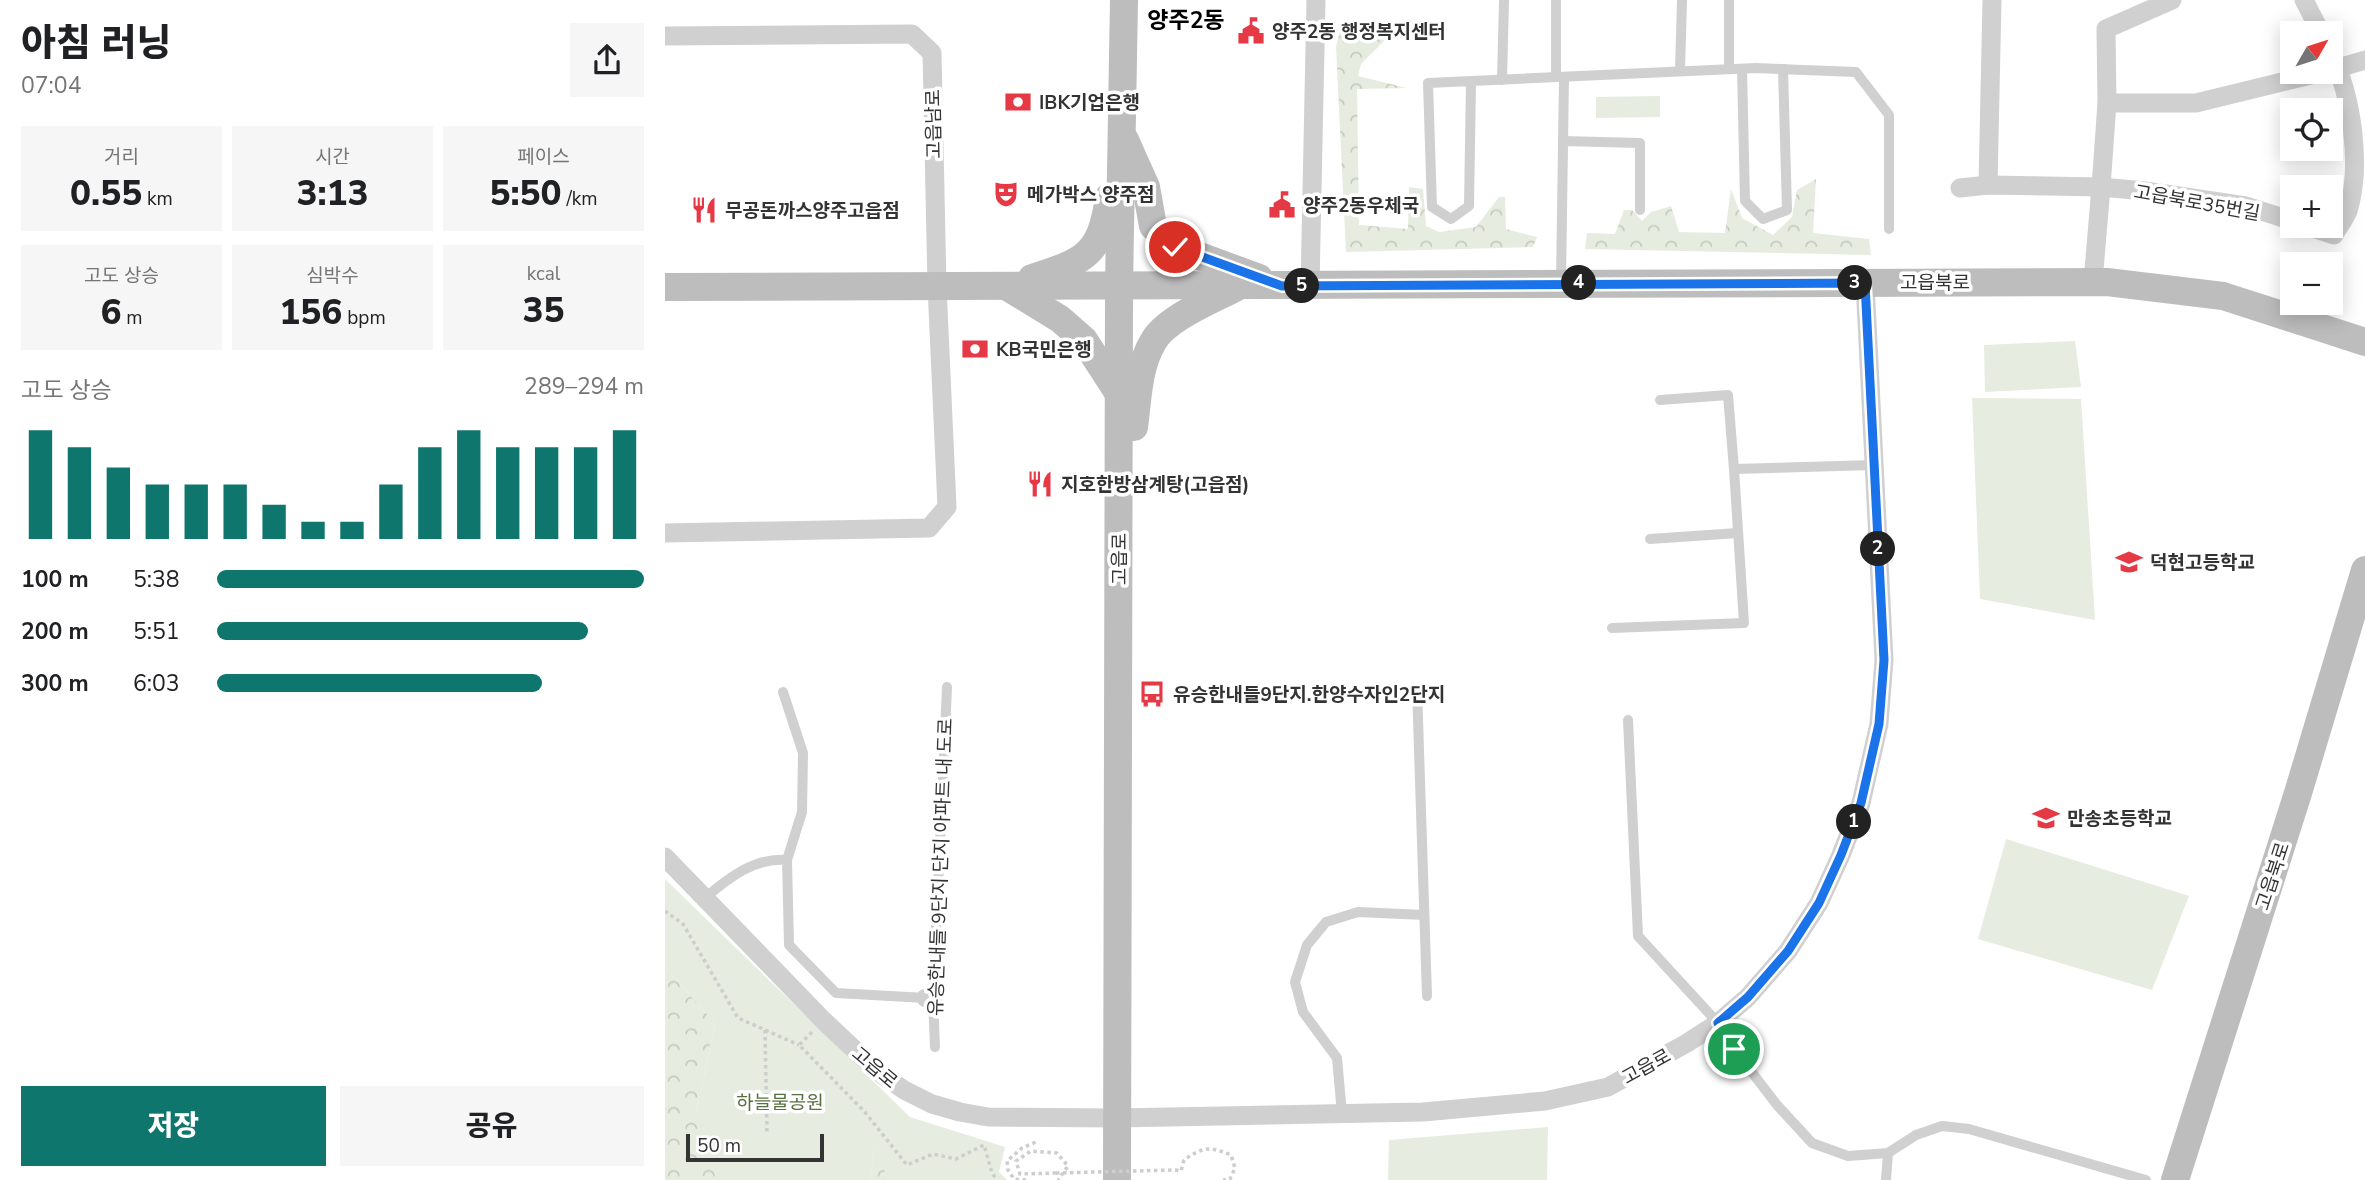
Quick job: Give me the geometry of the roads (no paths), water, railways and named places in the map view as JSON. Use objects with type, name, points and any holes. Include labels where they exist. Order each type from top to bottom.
[{"type":"street","name":"고읍로","points":[[1117,1180],[1119,286],[1124,0]]},
{"type":"street","points":[[1310,286],[1316,0]]},
{"type":"street","points":[[1988,185],[1992,0]]},
{"type":"street","points":[[2093,282],[2107,103],[2106,29],[2172,0]]},
{"type":"street","points":[[2304,0],[2315,21]]},
{"type":"street","name":"고읍남로","points":[[665,36],[912,34],[932,53],[937,286],[947,507],[929,528],[665,533]]},
{"type":"street","points":[[2343,64],[2365,60]]},
{"type":"street","points":[[2107,103],[2196,103],[2280,80]]},
{"type":"street","points":[[2338,84],[2351,118],[2354,171],[2348,212],[2343,220]]},
{"type":"street","points":[[1122,123],[1146,187],[1153,226],[1175,247],[1282,286]]},
{"type":"street","points":[[1006,286],[1068,267],[1092,251],[1106,220],[1122,123]]},
{"type":"street","name":"고읍북로35번길","points":[[1960,188],[1988,185],[2101,187],[2246,206],[2280,217]]},
{"type":"street","name":"고읍북로","points":[[1119,286],[2107,282],[2223,296],[2365,342]]},
{"type":"street","name":"고읍로","points":[[665,857],[823,1020],[877,1071],[904,1090],[932,1104],[960,1112],[988,1117],[1117,1118],[1423,1112],[1531,1102],[1608,1087],[1664,1057],[1718,1023],[1748,997],[1788,951],[1819,903],[1861,803],[1879,724],[1884,660],[1865,283]]},
{"type":"street","points":[[1006,286],[1060,319],[1084,340],[1119,394]]},
{"type":"street","points":[[665,287],[1119,286]]},
{"type":"street","points":[[1119,453],[1132,436],[1142,369],[1154,339],[1178,317],[1240,286]]},
{"type":"street","name":"고읍북로","points":[[2175,1180],[2298,793],[2365,570]]},
{"type":"lane","points":[[1502,80],[1504,0]]},
{"type":"lane","points":[[1556,0],[1563,141],[1562,283]]},
{"type":"lane","points":[[1680,71],[1682,0]]},
{"type":"lane","points":[[1729,69],[1730,0]]},
{"type":"lane","points":[[1471,82],[1469,206],[1451,219],[1432,207],[1428,83],[1729,69],[1856,72],[1889,115],[1889,229]]},
{"type":"lane","points":[[1742,69],[1745,201],[1763,219],[1787,211],[1783,69]]},
{"type":"lane","points":[[1563,141],[1640,143],[1640,210]]},
{"type":"lane","points":[[1612,628],[1744,623],[1728,395],[1660,400]]},
{"type":"lane","points":[[1734,469],[1874,465]]},
{"type":"lane","points":[[1650,539],[1738,533]]},
{"type":"lane","name":"유승한내들 9단지 단지 아파트 내 도로","points":[[935,1047],[930,998],[947,687]]},
{"type":"lane","points":[[1417,688],[1427,996]]},
{"type":"lane","name":"유승한내들 9단지 단지 아파트 내 도로","points":[[783,692],[803,752],[802,813],[787,860],[789,946],[836,993],[930,998]]},
{"type":"lane","points":[[1628,720],[1638,936],[1718,1023],[1770,1096],[1812,1143],[1848,1156],[1888,1153],[1916,1135],[1942,1126],[1955,1127],[2146,1180]]},
{"type":"lane","points":[[705,898],[735,873],[774,859],[787,860]]},
{"type":"lane","points":[[1342,1114],[1337,1058],[1303,1012],[1295,982],[1307,945],[1326,922],[1358,912],[1424,915]]},
{"type":"lane","points":[[1886,1180],[1888,1153]]},
{"type":"place","name":"양주2동 행정복지센터","points":[[1251,31]]},
{"type":"place","name":"IBK기업은행","points":[[1018,102]]},
{"type":"place","name":"메가박스 양주점","points":[[1006,194]]},
{"type":"place","name":"양주2동우체국","points":[[1282,205]]},
{"type":"place","name":"무공돈까스양주고읍점","points":[[704,210]]},
{"type":"place","name":"KB국민은행","points":[[975,349]]},
{"type":"place","name":"지호한방삼계탕(고읍점)","points":[[1040,484]]},
{"type":"place","name":"덕현고등학교","points":[[2129,562]]},
{"type":"place","name":"유승한내들9단지.한양수자인2단지","points":[[1152,694]]},
{"type":"place","name":"만송초등학교","points":[[2046,818]]},
{"type":"district","name":"양주2동","points":[[1186,20]]},
{"type":"park label","name":"하늘물공원","points":[[780,1102]]}]
